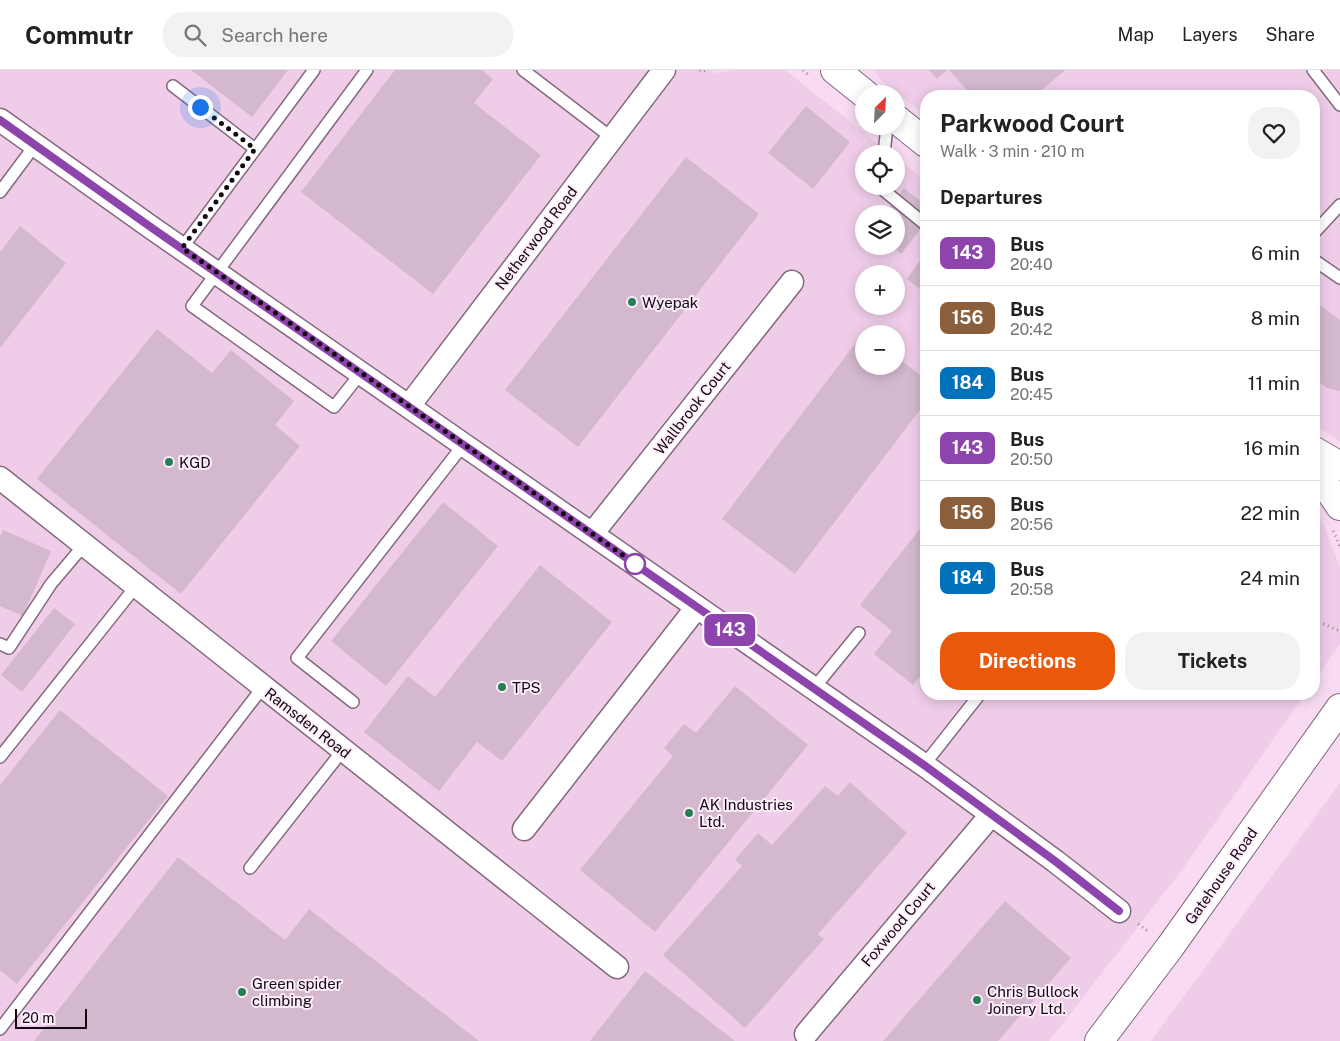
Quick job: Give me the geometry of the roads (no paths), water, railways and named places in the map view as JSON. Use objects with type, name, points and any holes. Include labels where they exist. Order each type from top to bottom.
[{"type":"main road","points":[[835,70],[855,86]]},
{"type":"main road","points":[[905,126],[920,138]]},
{"type":"main road","points":[[1320,454],[1340,466]]},
{"type":"main road","points":[[1320,477],[1340,506]]},
{"type":"main road","name":"Gatehouse Road","points":[[1098,1041],[1170,947],[1340,708]]},
{"type":"street","name":"Netherwood Road","points":[[409,406],[664,70]]},
{"type":"street","points":[[0,120],[924,765],[1055,861],[1119,911]]},
{"type":"street","name":"Wallbrook Court","points":[[592,534],[792,282]]},
{"type":"street","name":"Ramsden Road","points":[[0,478],[617,967]]},
{"type":"street","points":[[524,829],[696,607]]},
{"type":"street","name":"Foxwood Court","points":[[806,1034],[991,815]]},
{"type":"lane","points":[[182,248],[314,70]]},
{"type":"lane","points":[[361,373],[334,407],[192,306],[367,70]]},
{"type":"lane","points":[[523,70],[612,138]]},
{"type":"lane","points":[[1313,70],[1340,105]]},
{"type":"lane","points":[[173,86],[255,149]]},
{"type":"lane","points":[[0,192],[35,145]]},
{"type":"lane","points":[[890,195],[920,220]]},
{"type":"lane","points":[[1320,227],[1340,205]]},
{"type":"lane","points":[[1320,264],[1340,278]]},
{"type":"lane","points":[[353,702],[297,658],[464,444]]},
{"type":"lane","points":[[0,644],[9,648],[51,584],[84,545]]},
{"type":"lane","points":[[0,757],[136,586]]},
{"type":"lane","points":[[814,688],[859,633]]},
{"type":"lane","points":[[0,1029],[263,687]]},
{"type":"lane","points":[[924,765],[975,700]]},
{"type":"lane","points":[[250,868],[343,750]]},
{"type":"place","name":"Wyepak","points":[[632,302]]},
{"type":"place","name":"KGD","points":[[169,462]]},
{"type":"place","name":"TPS","points":[[502,687]]},
{"type":"place","name":"AK Industries Ltd.","points":[[689,813]]},
{"type":"place","name":"Green spider climbing","points":[[242,992]]},
{"type":"place","name":"Chris Bullock Joinery Ltd.","points":[[977,1000]]}]
